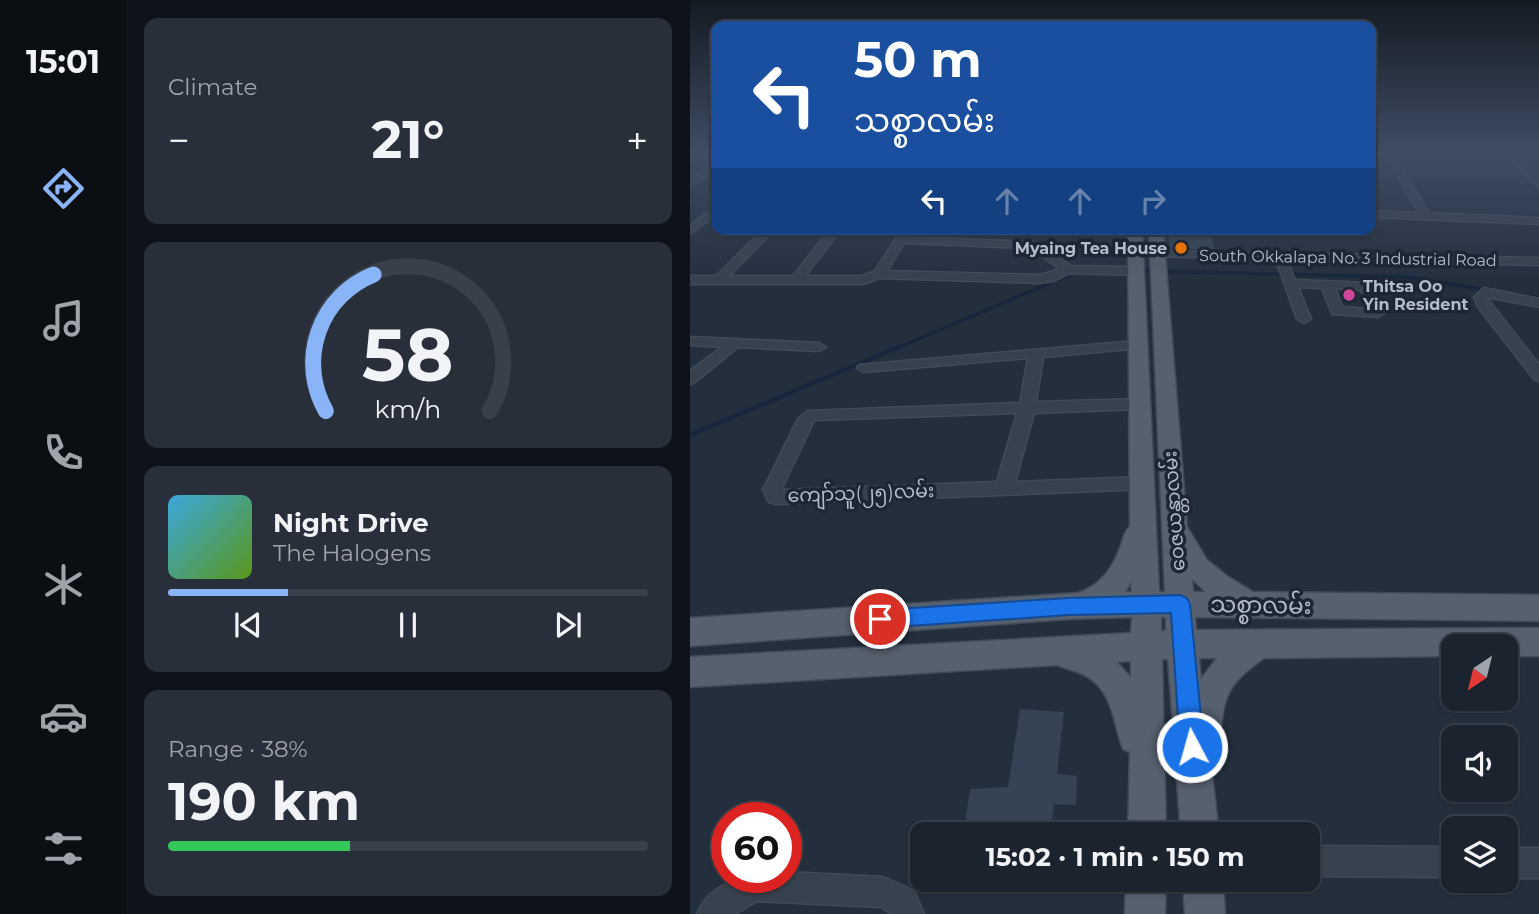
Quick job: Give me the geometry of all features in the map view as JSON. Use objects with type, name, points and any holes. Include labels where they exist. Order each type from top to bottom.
[{"type":"main road","name":"ဝေဇယန္တာလမ်း","points":[[1135,235],[1136,345],[1146,604],[1147,820]]},
{"type":"main road","name":"ဝေဇယန္တာလမ်း","points":[[1156,235],[1182,644],[1198,817]]},
{"type":"main road","points":[[1136,318],[1161,319]]},
{"type":"main road","points":[[1069,606],[1090,603],[1117,584],[1129,562],[1142,518]]},
{"type":"main road","points":[[1175,518],[1183,549],[1200,571],[1226,592],[1252,606]]},
{"type":"main road","name":"သစ္စာလမ်း","points":[[690,632],[1069,606],[1180,604],[1539,608]]},
{"type":"main road","points":[[1198,817],[1205,721],[1213,688],[1231,665],[1260,642]]},
{"type":"main road","name":"သစ္စာလမ်း","points":[[690,672],[1145,645],[1260,642],[1539,642]]},
{"type":"main road","points":[[1057,651],[1098,666],[1112,680],[1130,710],[1147,820]]},
{"type":"main road","points":[[1146,892],[1146,914]]},
{"type":"main road","points":[[1204,892],[1205,914]]},
{"type":"street","points":[[1414,196],[1425,215]]},
{"type":"street","points":[[690,230],[711,213]]},
{"type":"street","points":[[1376,214],[1539,221]]},
{"type":"street","points":[[690,219],[711,219]]},
{"type":"street","points":[[719,280],[763,235]]},
{"type":"street","points":[[796,280],[831,235]]},
{"type":"street","points":[[879,274],[903,235]]},
{"type":"street","points":[[916,235],[1034,245],[1069,269]]},
{"type":"street","name":"South Okkalapa No. 3 Industrial Road","points":[[1157,254],[1539,262]]},
{"type":"street","points":[[1280,256],[1304,319]]},
{"type":"street","points":[[690,280],[863,280],[879,274],[1039,279],[1050,278],[1069,269],[1137,271]]},
{"type":"street","points":[[1290,283],[1328,285]]},
{"type":"street","points":[[1539,303],[1484,292],[1480,297],[1484,307],[1534,363],[1539,377]]},
{"type":"street","points":[[690,341],[819,347]]},
{"type":"street","points":[[690,379],[735,343]]},
{"type":"street","points":[[864,368],[1136,345]]},
{"type":"street","points":[[1004,488],[1027,408],[1036,353]]},
{"type":"street","name":"ကျော်သူ(၂၅)လမ်း","points":[[1138,404],[808,416],[772,490],[776,497],[1141,484]]},
{"type":"street","points":[[1320,861],[1441,862]]},
{"type":"street","points":[[1518,863],[1539,863]]},
{"type":"street","points":[[713,914],[729,900],[756,886],[883,892],[906,908]]},
{"type":"building","points":[[1168,235],[1212,235],[1214,249],[1170,249]]},
{"type":"building","points":[[1020,709],[1064,712],[1057,774],[1077,776],[1076,805],[1054,804],[1052,822],[965,822],[970,789],[1008,787]]},
{"type":"waterway","points":[[897,348],[1079,271]]},
{"type":"waterway","points":[[1140,271],[1407,277],[1487,290]]},
{"type":"waterway","points":[[1516,294],[1540,298]]},
{"type":"waterway","points":[[690,435],[901,346]]},
{"type":"place","name":"Myaing Tea House","points":[[1181,248]]},
{"type":"place","name":"Thitsa Oo Yin Resident","points":[[1349,295]]},
{"type":"route","points":[[880,619],[1069,606],[1180,604],[1192,747]]}]
